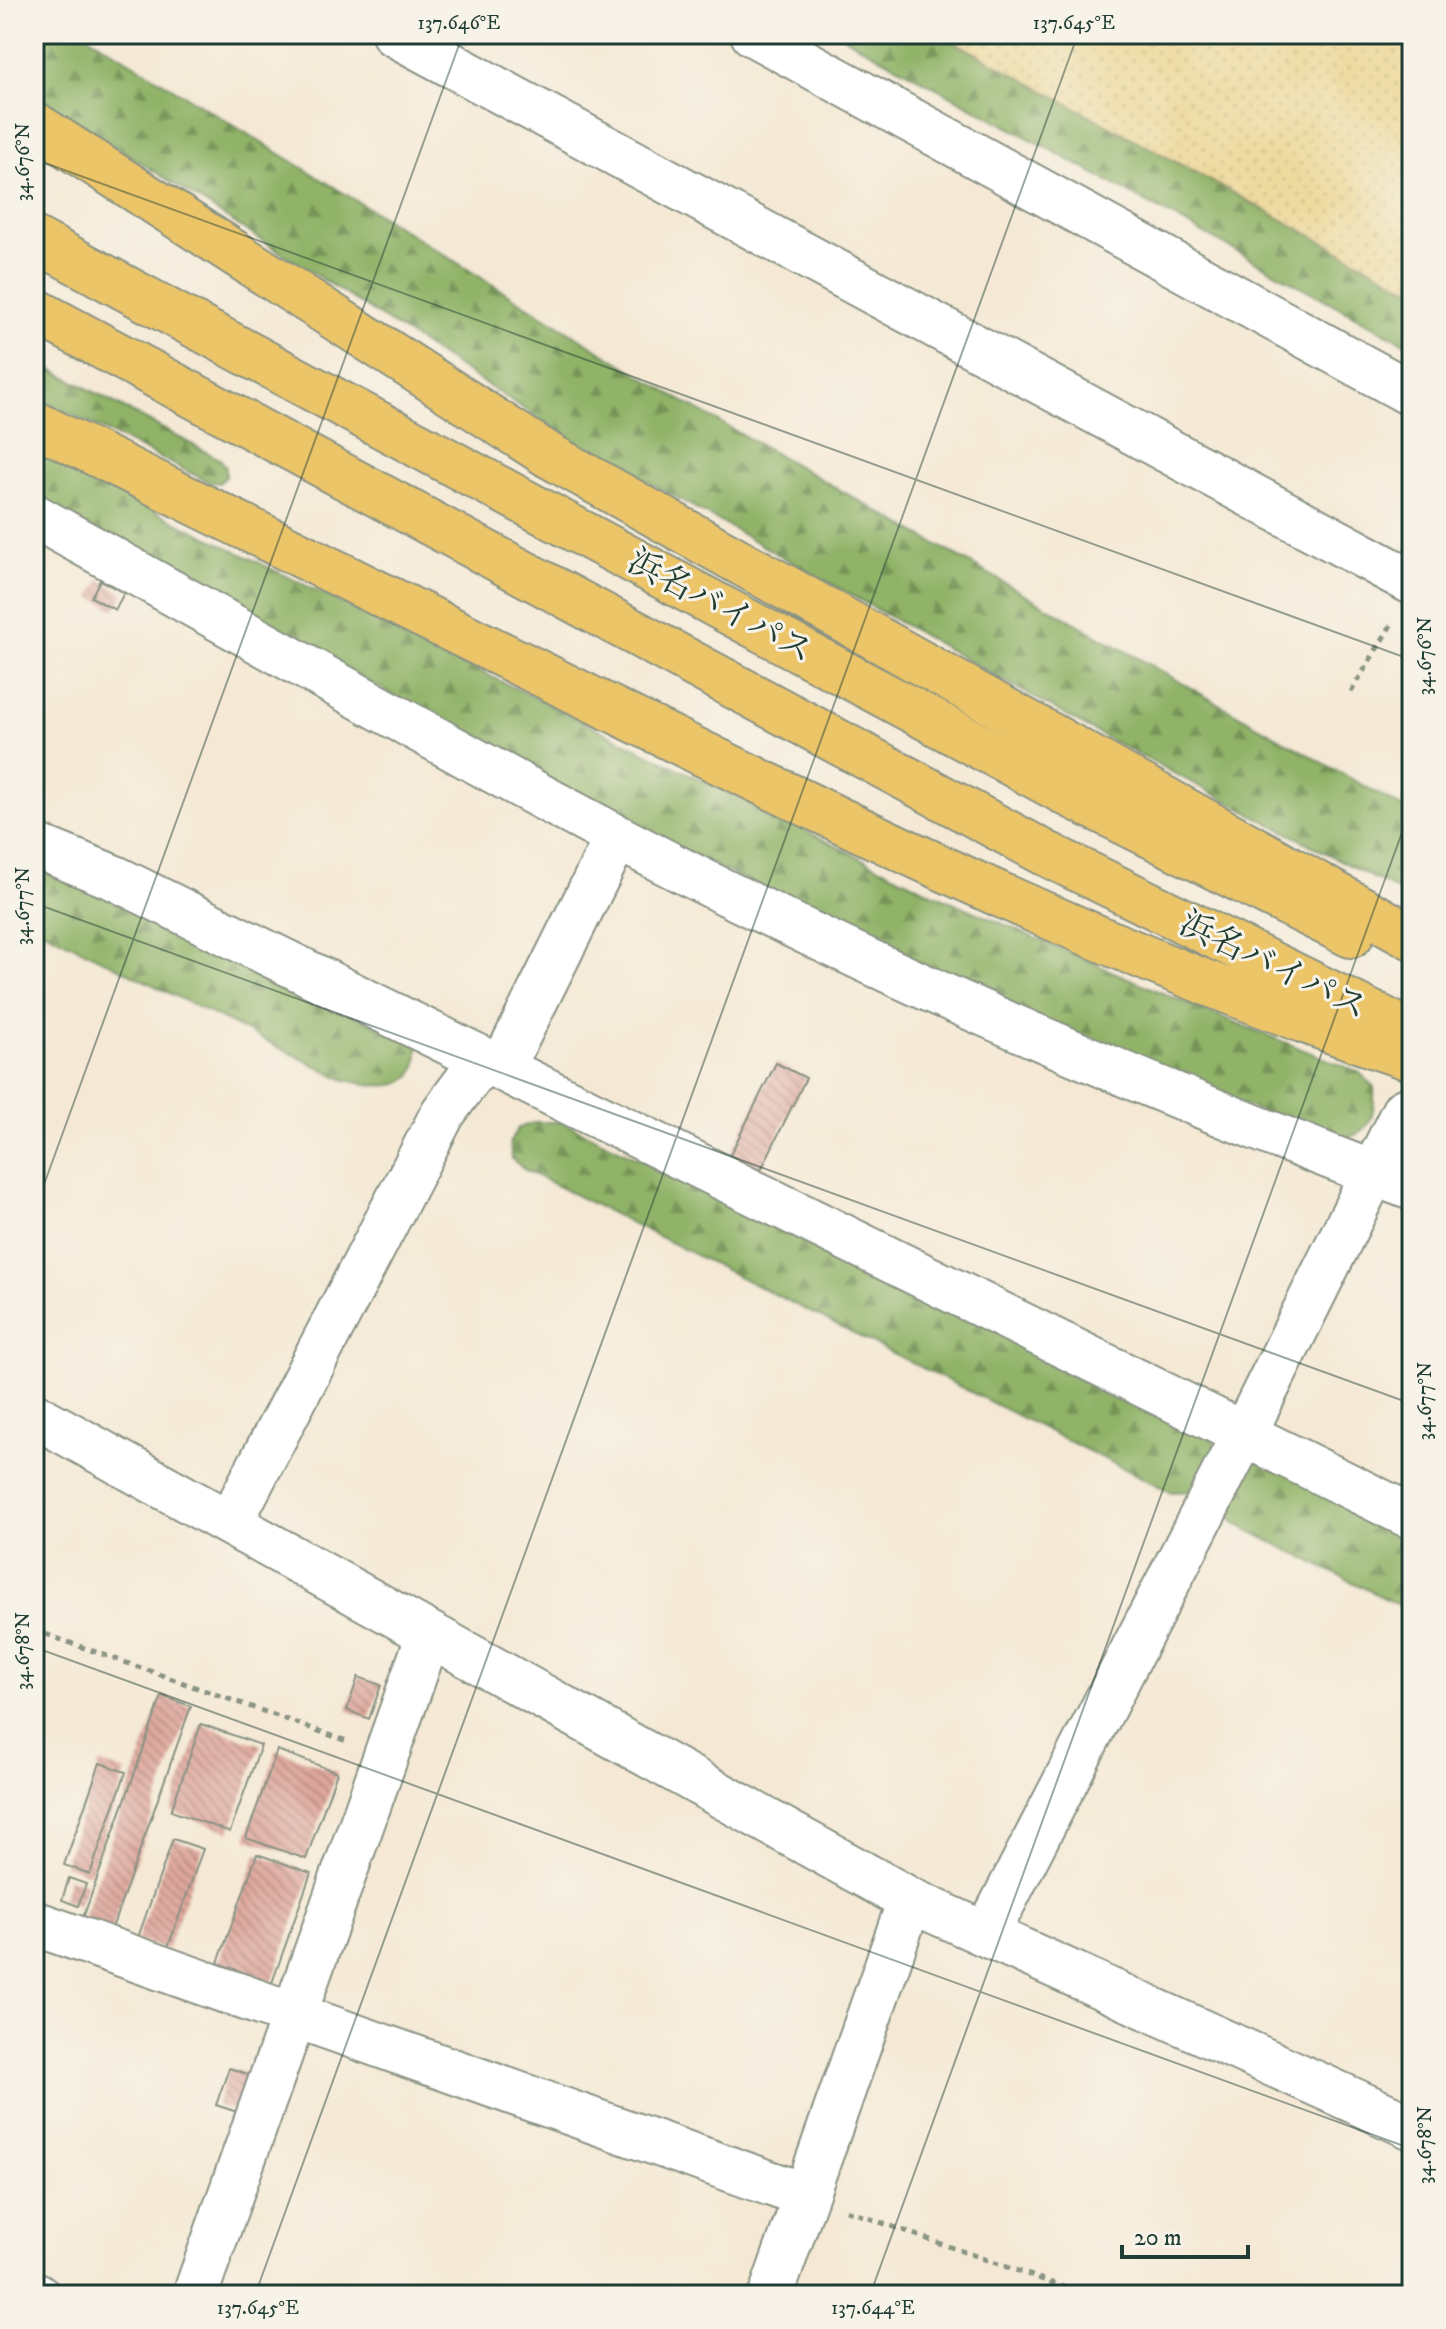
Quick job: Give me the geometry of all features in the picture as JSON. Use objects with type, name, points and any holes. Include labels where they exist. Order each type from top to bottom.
[{"type":"highway","points":[[34,124],[550,456],[1412,937]]},
{"type":"highway","name":"浜名バイパス","points":[[34,239],[1074,797],[1412,964]]},
{"type":"highway","name":"浜名バイパス","points":[[34,310],[1045,853],[1412,1033]]},
{"type":"highway","points":[[34,423],[945,871],[1294,1019],[1412,1059]]},
{"type":"street","points":[[394,34],[1406,596]]},
{"type":"street","points":[[753,34],[1412,394]]},
{"type":"street","points":[[34,516],[617,837],[1048,1043],[1393,1181]]},
{"type":"street","points":[[230,1523],[443,1113],[492,1063],[617,837]]},
{"type":"street","points":[[34,845],[115,878],[1412,1517]]},
{"type":"street","points":[[987,1934],[1244,1434],[1393,1181],[1404,1111]]},
{"type":"street","points":[[34,1415],[910,1900],[1412,2127]]},
{"type":"street","points":[[195,2295],[429,1634]]},
{"type":"street","points":[[771,2295],[910,1900]]},
{"type":"street","points":[[34,1923],[806,2196]]},
{"type":"path","points":[[1351,692],[1406,596]]},
{"type":"path","points":[[34,1630],[386,1754]]},
{"type":"path","points":[[806,2196],[1086,2295]]},
{"type":"green space","points":[[34,34],[85,34],[677,398],[1412,813],[1412,898],[1103,736],[563,434],[34,94]]},
{"type":"green space","points":[[838,34],[940,34],[1412,290],[1412,347]]},
{"type":"green space","points":[[34,360],[221,460],[226,468],[226,477],[219,483],[209,482],[34,396]]},
{"type":"green space","points":[[34,452],[934,894],[1167,995],[1359,1072],[1374,1087],[1371,1119],[1352,1136],[1329,1139],[1054,1028],[624,822],[34,498]]},
{"type":"green space","points":[[34,859],[418,1046],[412,1074],[405,1081],[382,1086],[343,1079],[34,926]]},
{"type":"green space","points":[[537,1122],[562,1122],[1205,1429],[1219,1450],[1195,1491],[1171,1492],[525,1170],[512,1159],[510,1143],[518,1128]]},
{"type":"green space","points":[[1258,1459],[1412,1530],[1412,1612],[1236,1524],[1227,1506],[1231,1488]]},
{"type":"sand","points":[[940,34],[1412,34],[1412,290]]},
{"type":"building","points":[[100,580],[124,593],[115,610],[91,597]]},
{"type":"building","points":[[776,1063],[806,1078],[759,1174],[728,1159]]},
{"type":"building","points":[[358,1677],[381,1685],[369,1719],[347,1710]]},
{"type":"building","points":[[162,1696],[191,1706],[111,1931],[82,1921]]},
{"type":"building","points":[[201,1724],[261,1745],[230,1832],[171,1811]]},
{"type":"building","points":[[277,1750],[337,1772],[306,1859],[246,1838]]},
{"type":"building","points":[[100,1763],[126,1772],[90,1874],[64,1865]]},
{"type":"building","points":[[173,1839],[203,1849],[167,1950],[137,1940]]},
{"type":"building","points":[[257,1854],[311,1873],[272,1983],[218,1963]]},
{"type":"building","points":[[69,1878],[86,1884],[78,1906],[62,1900]]},
{"type":"building","points":[[229,2068],[253,2076],[240,2113],[216,2105]]}]
